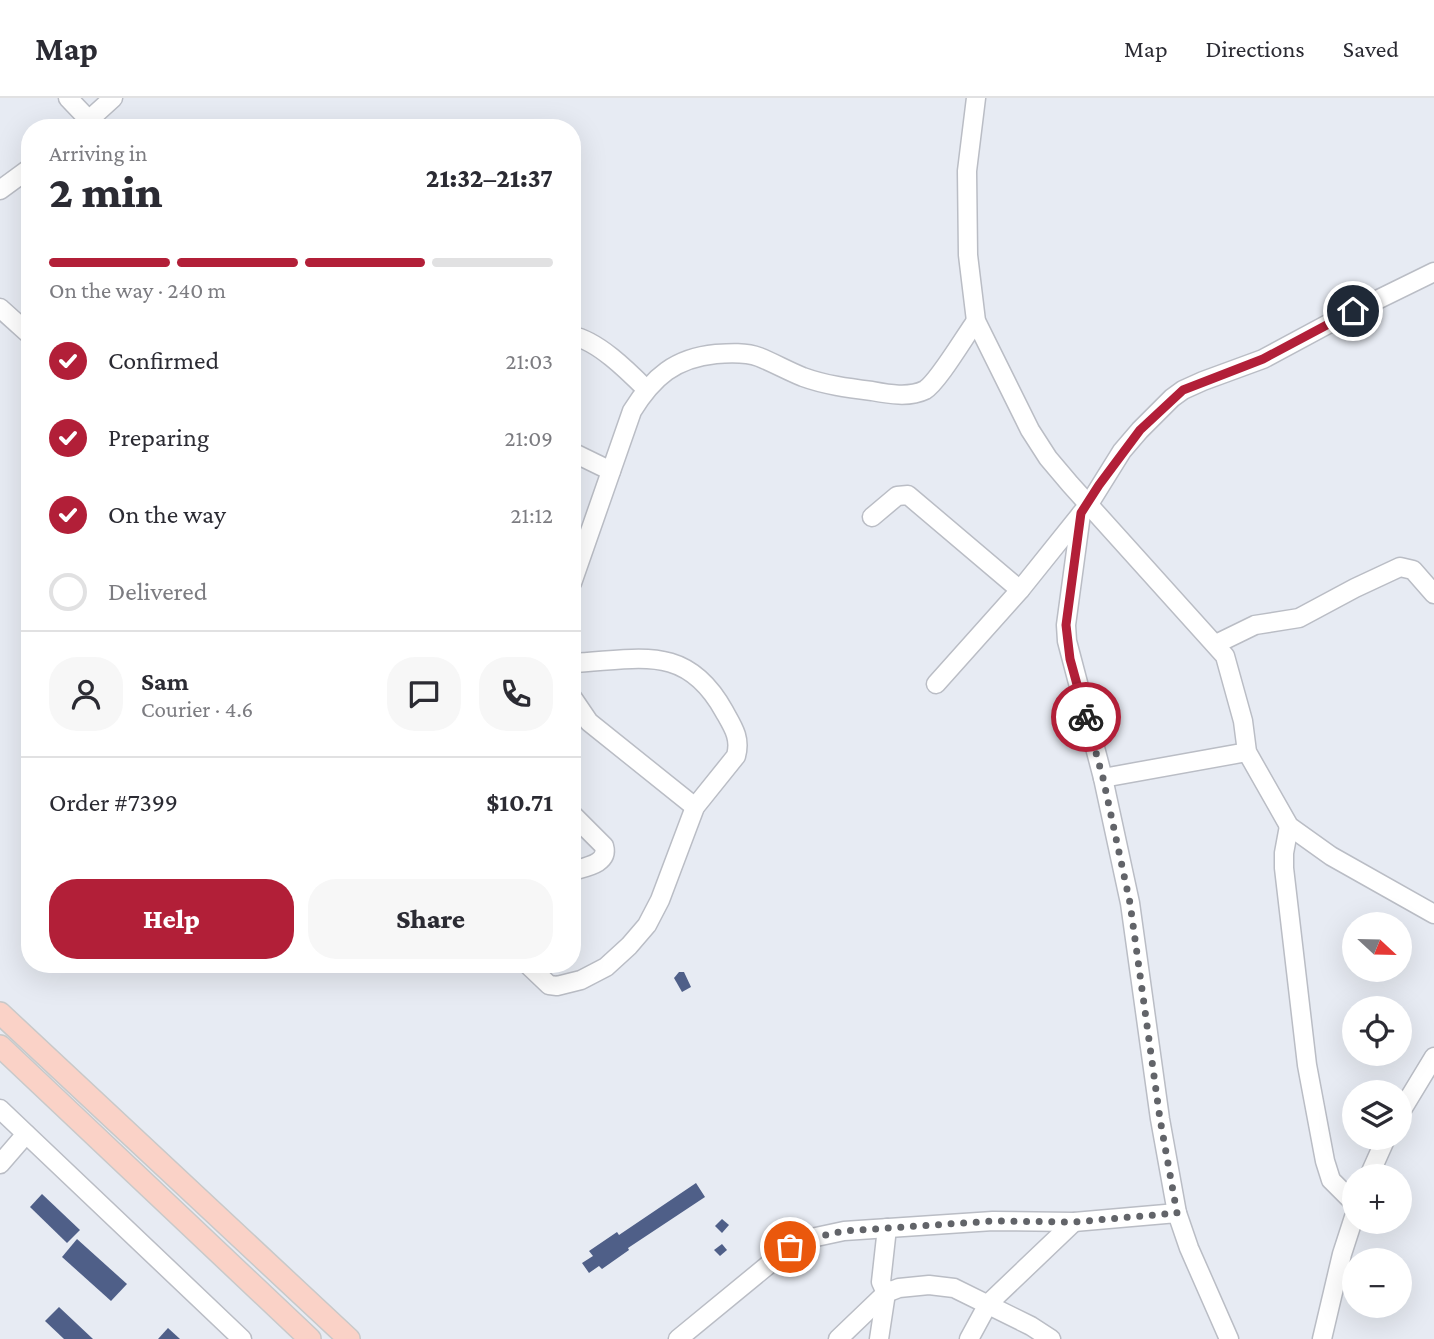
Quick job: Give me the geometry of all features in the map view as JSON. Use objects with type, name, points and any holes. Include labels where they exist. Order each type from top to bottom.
[{"type":"main road","points":[[0,1013],[349,1339]]},
{"type":"main road","points":[[0,1046],[310,1339]]},
{"type":"street","points":[[68,98],[82,119]]},
{"type":"street","points":[[90,119],[113,98]]},
{"type":"street","points":[[976,98],[967,171],[968,255],[976,321],[1030,430],[1085,509],[1216,644],[1230,667],[1243,721],[1247,752],[1289,826],[1331,856],[1434,914]]},
{"type":"street","points":[[0,190],[21,175]]},
{"type":"street","points":[[936,684],[1020,590],[1085,509],[1122,451],[1140,430],[1183,390],[1263,359],[1434,272]]},
{"type":"street","points":[[0,308],[21,327]]},
{"type":"street","points":[[581,557],[632,411],[646,389],[666,371],[685,360],[732,353],[757,356],[827,384],[888,394],[912,394],[925,389],[935,380],[976,321]]},
{"type":"street","points":[[581,339],[627,370],[646,389]]},
{"type":"street","points":[[581,456],[611,471]]},
{"type":"street","points":[[872,517],[897,496],[908,495],[1020,590]]},
{"type":"street","points":[[1085,509],[1066,625],[1067,641],[1103,778],[1130,903],[1160,1119],[1177,1213],[1189,1248],[1229,1339]]},
{"type":"street","points":[[1216,644],[1255,625],[1299,618],[1400,567],[1413,570],[1434,594]]},
{"type":"street","points":[[536,973],[549,985],[557,986],[581,980],[606,967],[629,946],[647,925],[660,900],[695,807],[736,757],[738,747],[738,736],[716,696],[690,670],[674,662],[651,658],[581,662]]},
{"type":"street","points":[[581,710],[589,722],[695,807]]},
{"type":"street","points":[[1103,778],[1247,752]]},
{"type":"street","points":[[581,823],[604,846],[606,852],[599,862],[581,868]]},
{"type":"street","points":[[1289,826],[1284,868],[1307,1065],[1325,1161],[1331,1180],[1342,1191]]},
{"type":"street","points":[[1412,1093],[1434,1057]]},
{"type":"street","points":[[0,1109],[242,1339]]},
{"type":"street","points":[[0,1164],[26,1134]]},
{"type":"street","points":[[678,1339],[790,1247],[816,1237],[844,1231],[887,1228],[993,1221],[1074,1222],[1177,1213]]},
{"type":"street","points":[[969,1339],[988,1304],[1074,1222]]},
{"type":"street","points":[[879,1339],[886,1293],[881,1282],[887,1228]]},
{"type":"street","points":[[1322,1339],[1348,1234]]},
{"type":"street","points":[[838,1339],[886,1293],[899,1288],[929,1284],[954,1288],[1031,1326],[1051,1339]]},
{"type":"building","points":[[679,972],[684,972],[691,987],[682,992],[674,978]]},
{"type":"building","points":[[696,1183],[705,1197],[628,1248],[629,1250],[602,1269],[599,1266],[589,1273],[582,1263],[593,1256],[589,1251],[617,1232],[619,1235]]},
{"type":"building","points":[[42,1194],[80,1230],[67,1243],[30,1207]]},
{"type":"building","points":[[722,1219],[729,1225],[722,1233],[715,1226]]},
{"type":"building","points":[[77,1239],[127,1284],[111,1301],[62,1257]]},
{"type":"building","points":[[722,1244],[727,1250],[720,1256],[714,1250]]},
{"type":"building","points":[[59,1307],[93,1339],[64,1339],[45,1321]]},
{"type":"building","points":[[168,1328],[180,1339],[158,1339]]},
{"type":"way so far","points":[[790,1247],[816,1237],[844,1231],[993,1221],[1074,1222],[1177,1213],[1160,1119],[1130,903],[1103,778],[1086,717]]},
{"type":"route","points":[[1086,717],[1070,659],[1066,625],[1081,513],[1099,485],[1140,430],[1183,390],[1263,359],[1353,311]]}]
